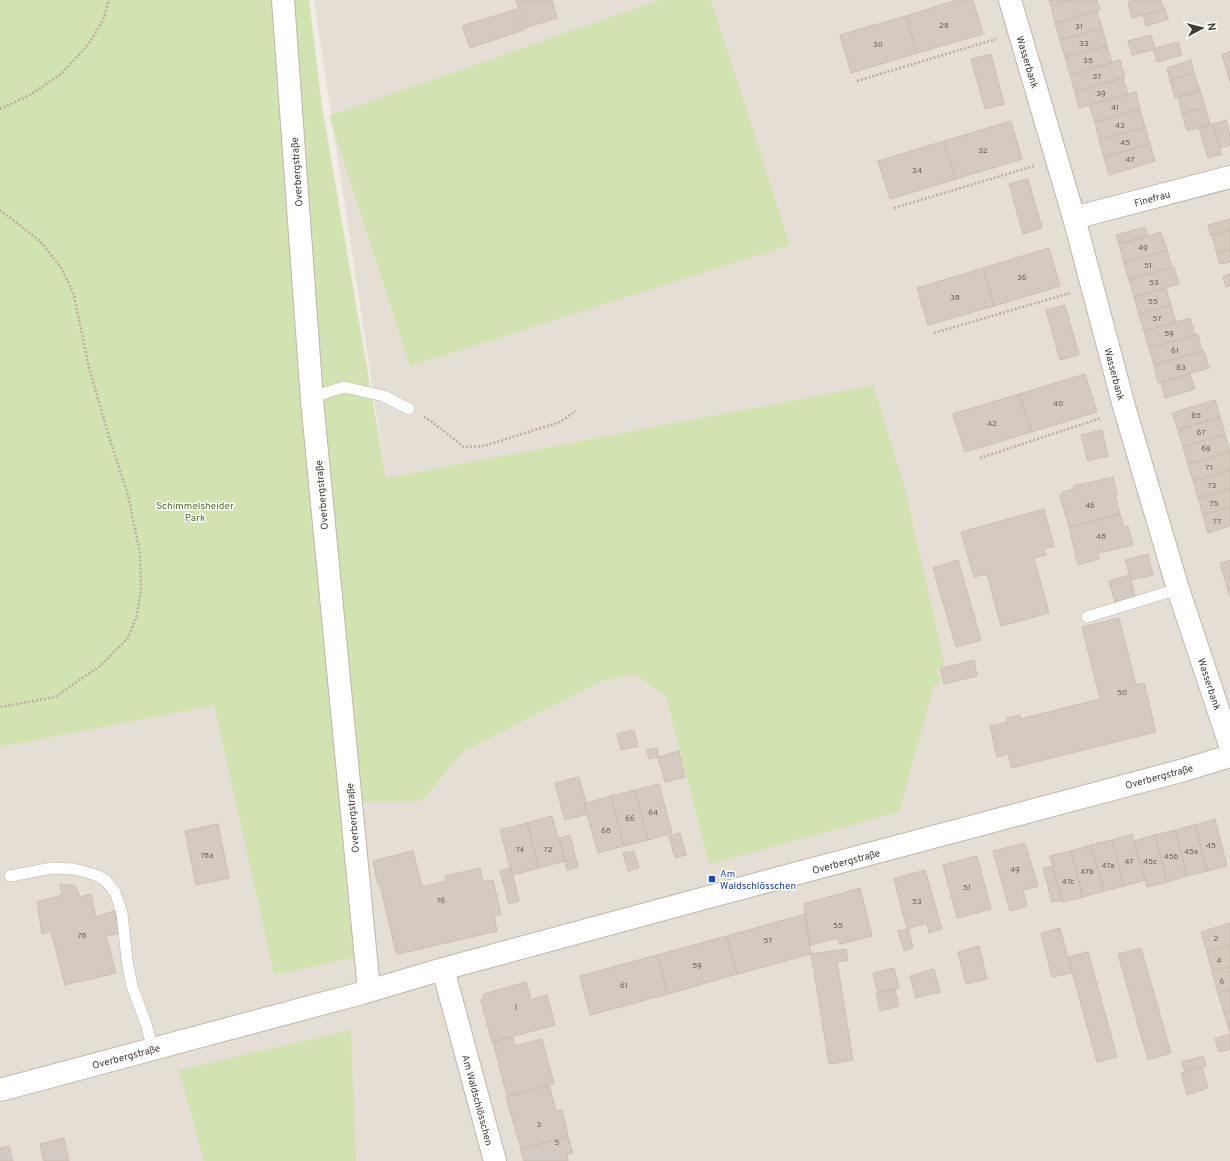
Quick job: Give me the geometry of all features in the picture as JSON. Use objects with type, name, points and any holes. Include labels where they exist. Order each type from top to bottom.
[{"type":"street","name":"Overbergstraße","points":[[283,0],[312,400],[369,990]]},
{"type":"street","name":"Wasserbank","points":[[1010,0],[1074,218],[1125,410],[1178,589],[1230,745]]},
{"type":"street","name":"Finefrau","points":[[1074,218],[1230,177]]},
{"type":"street","name":"Overbergstraße","points":[[0,1090],[1184,770],[1230,756]]},
{"type":"street","name":"Am Waldschlösschen","points":[[443,970],[495,1161]]},
{"type":"lane","points":[[312,400],[322,394],[344,387],[384,396],[409,409]]},
{"type":"lane","points":[[1087,617],[1178,589]]},
{"type":"lane","points":[[10,876],[52,868],[73,869],[98,876],[106,881],[115,892],[122,913],[127,960],[132,986],[153,1048]]},
{"type":"path","points":[[0,109],[30,96],[61,74],[88,45],[103,20],[109,0]]},
{"type":"path","points":[[858,81],[1019,32]]},
{"type":"path","points":[[894,208],[1057,159]]},
{"type":"path","points":[[0,210],[40,241],[62,269],[74,295],[89,368],[128,495],[140,552],[141,574],[141,588],[137,615],[128,638],[100,666],[55,697],[0,707]]},
{"type":"path","points":[[934,333],[1091,286]]},
{"type":"path","points":[[409,409],[431,420],[464,446],[484,446],[560,422],[576,411]]},
{"type":"path","points":[[980,458],[1125,410]]},
{"type":"shaded area","points":[[314,0],[1230,0],[1230,1161],[0,1161],[0,747],[214,704],[274,975],[361,802],[422,801],[463,752],[602,681],[635,674],[666,697],[709,864],[934,685],[941,683],[937,668],[945,665],[873,385],[386,478]]},
{"type":"green space","name":"Schimmelsheider Park","points":[[0,0],[309,0],[322,107],[386,478],[873,385],[903,481],[945,666],[937,669],[941,683],[934,685],[899,812],[709,864],[666,697],[635,674],[602,681],[463,752],[422,801],[361,802],[365,955],[274,975],[214,705],[0,747]]},
{"type":"green space","points":[[659,0],[711,0],[790,245],[410,366],[329,116]]},
{"type":"green space","points":[[351,1030],[356,1161],[204,1161],[179,1070]]},
{"type":"building","points":[[516,0],[552,0],[557,18],[525,28]]},
{"type":"building","points":[[957,0],[973,0],[983,34],[917,53],[906,16]]},
{"type":"building","points":[[1049,0],[1071,0],[1051,6]]},
{"type":"building","points":[[1071,0],[1097,0],[1100,10],[1055,23],[1051,6]]},
{"type":"building","points":[[1134,0],[1161,0],[1164,9],[1132,18],[1128,2]]},
{"type":"building","points":[[517,9],[524,30],[470,48],[462,26]]},
{"type":"building","points":[[1165,9],[1168,19],[1146,26],[1143,15]]},
{"type":"building","points":[[1097,11],[1102,28],[1060,40],[1055,23]]},
{"type":"building","points":[[906,16],[917,53],[851,73],[840,35]]},
{"type":"building","points":[[1102,28],[1107,46],[1065,57],[1060,40]]},
{"type":"building","points":[[1151,35],[1155,49],[1132,55],[1128,41]]},
{"type":"building","points":[[1178,42],[1182,55],[1157,62],[1153,49]]},
{"type":"building","points":[[1107,46],[1112,63],[1070,75],[1065,57]]},
{"type":"building","points":[[1230,51],[1230,82],[1222,55]]},
{"type":"building","points":[[991,54],[1004,104],[985,109],[971,59]]},
{"type":"building","points":[[1120,60],[1125,77],[1075,92],[1070,75]]},
{"type":"building","points":[[1191,60],[1194,73],[1170,80],[1167,68]]},
{"type":"building","points":[[1194,73],[1200,90],[1175,98],[1170,80]]},
{"type":"building","points":[[1123,78],[1128,94],[1079,108],[1075,92]]},
{"type":"building","points":[[1200,90],[1205,107],[1182,114],[1178,97]]},
{"type":"building","points":[[1136,92],[1140,109],[1095,122],[1089,105]]},
{"type":"building","points":[[1205,107],[1210,124],[1187,131],[1182,114]]},
{"type":"building","points":[[1140,109],[1145,127],[1099,140],[1095,122]]},
{"type":"building","points":[[1226,120],[1230,135],[1230,145],[1220,148],[1213,124]]},
{"type":"building","points":[[1011,121],[1022,159],[956,179],[944,141]]},
{"type":"building","points":[[1213,124],[1222,154],[1208,158],[1199,128]]},
{"type":"building","points":[[1145,127],[1150,144],[1104,157],[1099,140]]},
{"type":"building","points":[[944,141],[956,179],[890,199],[878,161]]},
{"type":"building","points":[[1150,144],[1155,161],[1109,175],[1104,157]]},
{"type":"building","points":[[1028,179],[1042,228],[1023,234],[1009,184]]},
{"type":"building","points":[[1230,219],[1230,230],[1211,236],[1208,225]]},
{"type":"building","points":[[1145,227],[1148,236],[1119,244],[1116,235]]},
{"type":"building","points":[[1230,230],[1230,250],[1217,254],[1212,235]]},
{"type":"building","points":[[1161,232],[1167,250],[1124,263],[1119,244]]},
{"type":"building","points":[[1049,248],[1060,286],[994,306],[983,268]]},
{"type":"building","points":[[1167,250],[1172,267],[1129,280],[1124,263]]},
{"type":"building","points":[[1230,250],[1230,262],[1220,264],[1217,254]]},
{"type":"building","points":[[1174,267],[1179,284],[1134,297],[1129,280]]},
{"type":"building","points":[[983,268],[994,306],[928,325],[917,288]]},
{"type":"building","points":[[1230,274],[1230,286],[1226,287],[1223,276]]},
{"type":"building","points":[[1166,288],[1171,305],[1139,314],[1134,297]]},
{"type":"building","points":[[1065,305],[1079,355],[1060,360],[1046,310]]},
{"type":"building","points":[[1171,305],[1176,322],[1144,331],[1139,314]]},
{"type":"building","points":[[1190,318],[1195,335],[1149,348],[1144,331]]},
{"type":"building","points":[[1198,334],[1202,351],[1154,365],[1149,348]]},
{"type":"building","points":[[1204,351],[1209,368],[1158,383],[1154,365]]},
{"type":"building","points":[[1085,374],[1097,412],[1031,432],[1019,394]]},
{"type":"building","points":[[1190,374],[1195,389],[1165,398],[1161,382]]},
{"type":"building","points":[[1019,394],[1031,432],[965,452],[953,414]]},
{"type":"building","points":[[1215,400],[1220,417],[1178,430],[1172,413]]},
{"type":"building","points":[[1220,417],[1225,434],[1183,447],[1178,430]]},
{"type":"building","points":[[1102,430],[1108,456],[1088,461],[1081,435]]},
{"type":"building","points":[[1225,434],[1230,452],[1188,464],[1183,447]]},
{"type":"building","points":[[1230,452],[1230,470],[1193,481],[1188,464]]},
{"type":"building","points":[[1230,470],[1230,489],[1198,498],[1193,481]]},
{"type":"building","points":[[1113,477],[1117,495],[1115,495],[1120,514],[1069,527],[1060,496],[1062,492],[1074,489],[1073,486]]},
{"type":"building","points":[[1230,489],[1230,507],[1203,515],[1198,498]]},
{"type":"building","points":[[1230,507],[1230,526],[1208,533],[1203,515]]},
{"type":"building","points":[[1044,509],[1054,546],[1044,549],[1046,555],[1034,558],[1049,613],[1001,626],[987,574],[974,577],[961,532]]},
{"type":"building","points":[[1120,514],[1124,527],[1128,526],[1133,545],[1098,553],[1099,559],[1078,565],[1069,527]]},
{"type":"building","points":[[1148,554],[1153,575],[1131,580],[1125,560]]},
{"type":"building","points":[[958,560],[981,640],[956,647],[933,568]]},
{"type":"building","points":[[1230,560],[1230,578],[1225,580],[1220,563]]},
{"type":"building","points":[[1130,575],[1135,597],[1115,602],[1109,581]]},
{"type":"building","points":[[1230,578],[1230,597],[1225,580]]},
{"type":"building","points":[[1119,618],[1136,685],[1144,683],[1156,732],[1012,768],[1008,754],[997,757],[990,726],[1008,722],[1007,718],[1020,715],[1021,719],[1100,699],[1082,627]]},
{"type":"building","points":[[974,660],[977,676],[944,684],[940,669]]},
{"type":"building","points":[[634,730],[638,746],[621,750],[617,734]]},
{"type":"building","points":[[657,748],[658,757],[649,759],[647,750]]},
{"type":"building","points":[[679,751],[685,777],[665,782],[658,757]]},
{"type":"building","points":[[579,777],[586,803],[584,804],[587,814],[565,820],[555,783]]},
{"type":"building","points":[[659,784],[672,833],[648,840],[635,790]]},
{"type":"building","points":[[635,790],[648,840],[624,846],[611,796]]},
{"type":"building","points":[[611,796],[624,846],[598,853],[584,804]]},
{"type":"building","points":[[552,816],[565,861],[539,868],[527,823]]},
{"type":"building","points":[[1215,819],[1227,866],[1207,871],[1195,825]]},
{"type":"building","points":[[527,823],[539,868],[512,875],[500,830]]},
{"type":"building","points":[[218,824],[229,878],[196,885],[185,831]]},
{"type":"building","points":[[1195,825],[1207,871],[1187,876],[1175,830]]},
{"type":"building","points":[[1175,830],[1187,876],[1167,882],[1155,835]]},
{"type":"building","points":[[680,833],[686,855],[675,858],[669,836]]},
{"type":"building","points":[[1132,834],[1145,880],[1124,886],[1112,840]]},
{"type":"building","points":[[570,835],[578,867],[567,870],[559,838]]},
{"type":"building","points":[[1155,835],[1167,882],[1147,887],[1134,841]]},
{"type":"building","points":[[1112,840],[1124,886],[1104,891],[1091,845]]},
{"type":"building","points":[[1025,843],[1038,886],[1023,890],[1027,906],[1010,911],[993,851]]},
{"type":"building","points":[[1091,845],[1104,891],[1083,897],[1071,851]]},
{"type":"building","points":[[413,851],[422,887],[446,881],[445,876],[480,868],[483,882],[493,880],[501,914],[494,916],[497,931],[398,954],[396,952],[373,861]]},
{"type":"building","points":[[634,851],[639,868],[628,871],[623,853]]},
{"type":"building","points":[[1071,851],[1083,897],[1062,902],[1050,856]]},
{"type":"building","points":[[977,856],[991,909],[957,918],[943,865]]},
{"type":"building","points":[[1053,866],[1062,900],[1052,902],[1043,868]]},
{"type":"building","points":[[511,868],[519,901],[509,904],[500,871]]},
{"type":"building","points":[[925,870],[942,929],[929,933],[927,923],[907,929],[894,879]]},
{"type":"building","points":[[60,884],[76,887],[80,897],[91,894],[96,917],[114,911],[120,933],[106,936],[116,973],[65,985],[51,931],[42,934],[37,902],[62,895]]},
{"type":"building","points":[[860,888],[872,936],[840,944],[838,938],[810,945],[804,904]]},
{"type":"building","points":[[805,914],[811,954],[737,974],[727,936]]},
{"type":"building","points":[[1230,923],[1230,945],[1207,952],[1201,932]]},
{"type":"building","points":[[1060,928],[1072,973],[1052,977],[1041,933]]},
{"type":"building","points":[[908,929],[913,948],[904,951],[898,931]]},
{"type":"building","points":[[727,936],[737,974],[668,994],[657,955]]},
{"type":"building","points":[[1230,945],[1230,967],[1212,972],[1207,952]]},
{"type":"building","points":[[979,946],[987,979],[966,984],[958,952]]},
{"type":"building","points":[[1141,948],[1171,1053],[1148,1060],[1118,954]]},
{"type":"building","points":[[846,949],[848,960],[837,962],[853,1060],[829,1064],[811,954]]},
{"type":"building","points":[[1088,952],[1117,1057],[1097,1062],[1068,957]]},
{"type":"building","points":[[657,955],[668,994],[590,1015],[580,976]]},
{"type":"building","points":[[1230,967],[1230,990],[1218,993],[1212,972]]},
{"type":"building","points":[[894,968],[899,988],[878,993],[873,973]]},
{"type":"building","points":[[934,969],[940,992],[916,998],[910,976]]},
{"type":"building","points":[[526,982],[531,1000],[547,995],[555,1025],[492,1042],[481,1001],[484,994]]},
{"type":"building","points":[[895,989],[899,1006],[880,1011],[876,993]]},
{"type":"building","points":[[1230,990],[1230,1012],[1224,1013],[1218,993]]},
{"type":"building","points":[[1230,1012],[1230,1033],[1224,1013]]},
{"type":"building","points":[[1230,1034],[1230,1049],[1219,1052],[1215,1039]]},
{"type":"building","points":[[513,1036],[515,1046],[542,1039],[554,1084],[507,1096],[493,1042]]},
{"type":"building","points":[[1203,1056],[1206,1066],[1185,1072],[1182,1062]]},
{"type":"building","points":[[1202,1067],[1208,1088],[1187,1095],[1181,1073]]},
{"type":"building","points":[[549,1085],[556,1111],[562,1110],[568,1136],[521,1149],[506,1097]]},
{"type":"building","points":[[568,1136],[573,1153],[567,1154],[568,1161],[524,1161],[521,1149]]},
{"type":"building","points":[[64,1138],[69,1161],[44,1161],[40,1144]]},
{"type":"building","points":[[9,1146],[13,1161],[0,1161],[0,1148]]},
{"type":"place","name":"Am Waldschlösschen","points":[[712,879]]}]
